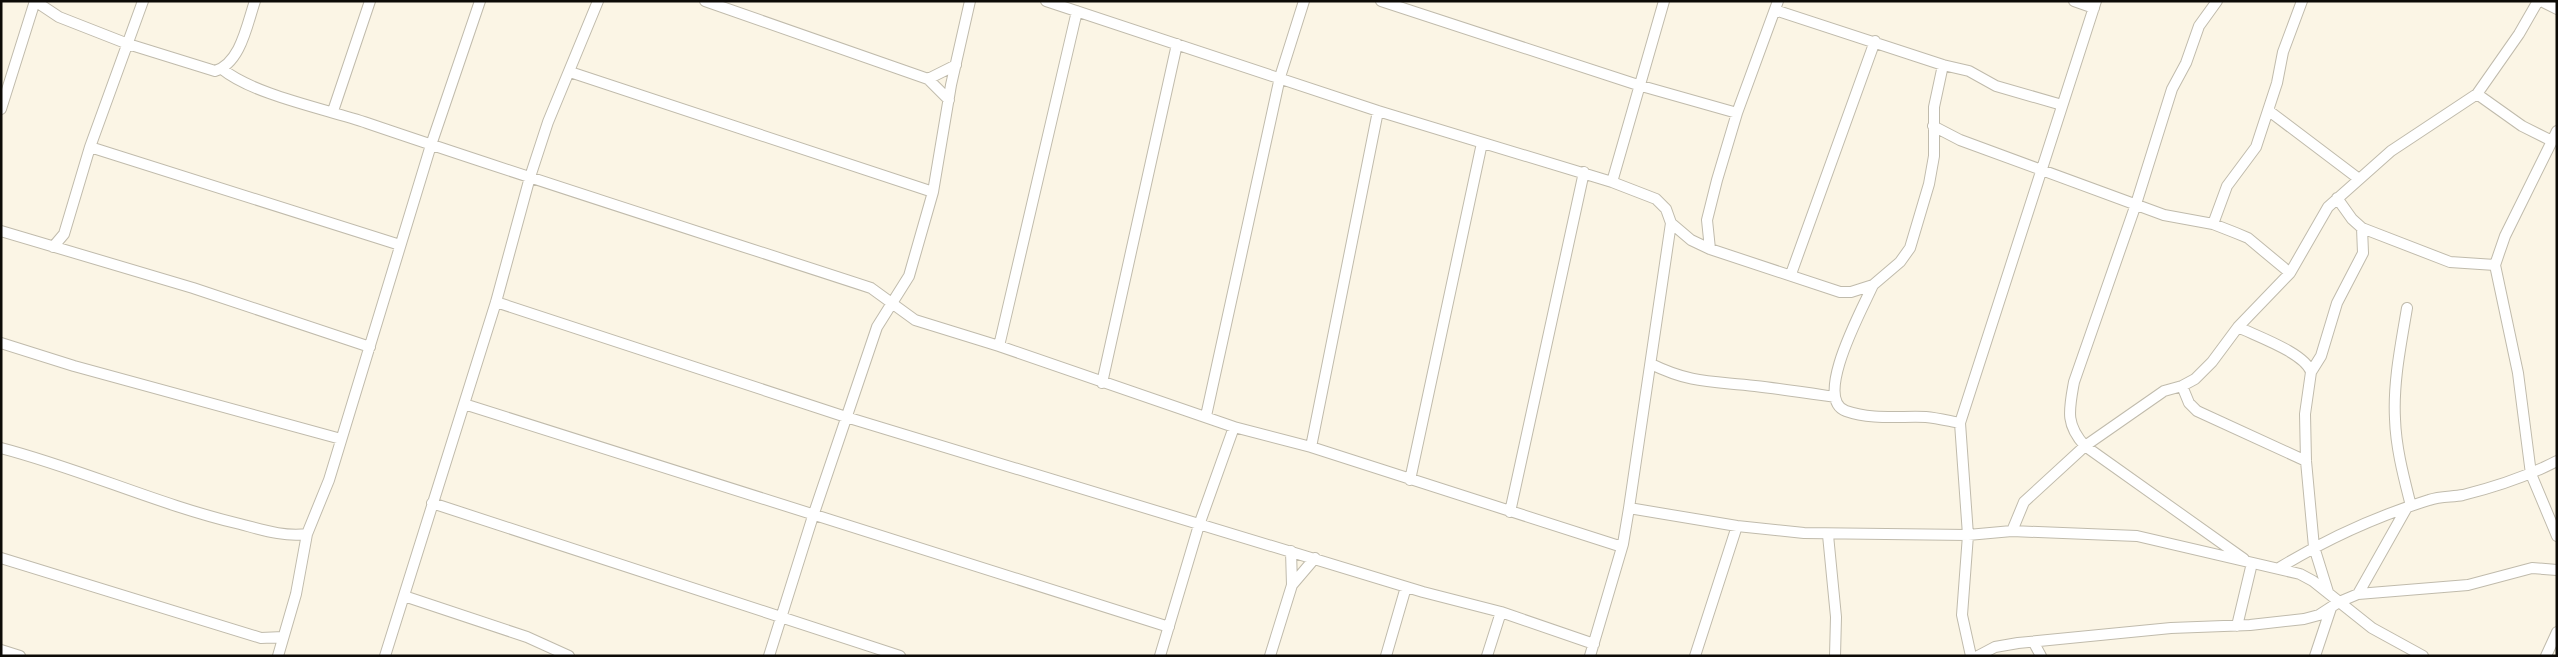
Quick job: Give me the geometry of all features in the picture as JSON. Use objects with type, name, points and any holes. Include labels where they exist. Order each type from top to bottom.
[{"type":"street","points":[[1,109],[35,1],[59,16],[128,44],[211,71],[222,69],[235,55],[255,1]]},
{"type":"street","points":[[53,247],[64,234],[90,147],[142,1]]},
{"type":"street","points":[[333,111],[370,1]]},
{"type":"street","points":[[261,638],[278,655],[307,534],[329,480],[431,145],[480,1]]},
{"type":"street","points":[[385,656],[496,302],[530,177],[548,122],[598,1]]},
{"type":"street","points":[[705,1],[928,79],[949,100]]},
{"type":"street","points":[[769,656],[780,615],[877,327],[910,276],[933,192],[949,100],[970,1]]},
{"type":"street","points":[[1046,1],[1280,76],[1378,111],[1584,172],[1656,200],[1666,209],[1671,223],[1652,364],[1623,544],[1590,656]]},
{"type":"street","points":[[1206,416],[1280,76],[1304,1]]},
{"type":"street","points":[[1381,1],[1638,85],[1737,114]]},
{"type":"street","points":[[1612,182],[1638,85],[1664,1]]},
{"type":"street","points":[[1971,656],[1962,615],[1968,536],[1960,423],[2095,5],[2074,1]]},
{"type":"street","points":[[2217,1],[2199,26],[2186,63],[2172,89],[2136,204],[2074,382],[2069,413],[2075,435],[2086,446],[2250,563]]},
{"type":"street","points":[[2213,224],[2227,186],[2254,152],[2269,111],[2283,52],[2302,1]]},
{"type":"street","points":[[2012,531],[2024,502],[2086,446],[2164,391],[2182,386],[2195,379],[2212,362],[2238,327],[2290,273],[2320,219],[2337,198],[2391,151],[2478,94],[2539,1],[2557,9]]},
{"type":"street","points":[[1710,249],[1709,212],[1737,114],[1776,6],[1943,65],[1969,71],[1996,86],[2062,105]]},
{"type":"street","points":[[999,346],[1076,11]]},
{"type":"street","points":[[1791,274],[1875,42]]},
{"type":"street","points":[[1102,383],[1177,44]]},
{"type":"street","points":[[928,79],[956,65]]},
{"type":"street","points":[[1671,223],[1691,240],[1710,249],[1791,274],[1840,292],[1851,292],[1873,285],[1900,262],[1910,248],[1929,184],[1934,156],[1934,107],[1943,65]]},
{"type":"street","points":[[222,69],[233,78],[256,88],[333,111],[431,145],[871,288],[915,320],[999,346],[1234,427],[1311,447],[1616,545],[1623,544]]},
{"type":"street","points":[[570,72],[933,192]]},
{"type":"street","points":[[2478,94],[2522,126],[2554,136],[2505,236],[2495,264],[2518,373],[2531,474],[2557,536]]},
{"type":"street","points":[[1311,447],[1378,111]]},
{"type":"street","points":[[2269,111],[2358,179]]},
{"type":"street","points":[[1933,126],[1960,140],[2164,215],[2213,224],[2248,238],[2290,273]]},
{"type":"street","points":[[1410,480],[1482,142]]},
{"type":"street","points":[[90,147],[400,245]]},
{"type":"street","points":[[1510,512],[1584,172]]},
{"type":"street","points":[[2337,198],[2352,219],[2362,228],[2450,262],[2495,264]]},
{"type":"street","points":[[2362,228],[2363,253],[2337,303],[2321,356],[2311,372],[2305,414],[2306,461],[2314,547],[2328,592],[2335,605],[2423,656]]},
{"type":"street","points":[[1,231],[193,288],[370,347]]},
{"type":"street","points":[[64,234],[71,253]]},
{"type":"street","points":[[1873,285],[1842,352],[1834,383],[1835,401],[1844,410],[1870,416],[1929,418],[1960,423]]},
{"type":"street","points":[[496,302],[846,417],[1406,587],[1501,612],[1594,644]]},
{"type":"street","points":[[2358,594],[2408,507],[2395,420],[2400,354],[2407,308]]},
{"type":"street","points":[[2238,327],[2296,356],[2305,362],[2311,372]]},
{"type":"street","points":[[1,343],[74,366],[341,440]]},
{"type":"street","points":[[1652,364],[1672,374],[1697,381],[1755,385],[1835,397]]},
{"type":"street","points":[[2182,386],[2189,403],[2197,411],[2306,461]]},
{"type":"street","points":[[464,404],[1169,628]]},
{"type":"street","points":[[1160,656],[1199,525],[1234,427]]},
{"type":"street","points":[[1,448],[101,479],[205,516],[289,536],[307,534]]},
{"type":"street","points":[[2279,568],[2314,547],[2408,507],[2431,499],[2463,495],[2531,474],[2557,461]]},
{"type":"street","points":[[432,503],[780,615],[900,656]]},
{"type":"street","points":[[1629,508],[1737,526],[1828,534],[1968,536],[2012,531],[2150,538],[2300,574],[2328,592]]},
{"type":"street","points":[[1695,656],[1737,526]]},
{"type":"street","points":[[1828,534],[1836,616],[1835,656]]},
{"type":"street","points":[[289,536],[304,550]]},
{"type":"street","points":[[1270,656],[1292,585],[1291,551]]},
{"type":"street","points":[[1,558],[261,638],[283,637]]},
{"type":"street","points":[[1292,585],[1315,558]]},
{"type":"street","points":[[2237,626],[2250,563]]},
{"type":"street","points":[[1978,656],[1994,647],[2171,628],[2237,626],[2304,619],[2358,594],[2468,585],[2527,569],[2557,570]]},
{"type":"street","points":[[1386,656],[1406,587]]},
{"type":"street","points":[[404,596],[527,637],[570,656]]},
{"type":"street","points":[[2315,656],[2335,605]]},
{"type":"street","points":[[1487,656],[1501,612]]},
{"type":"street","points":[[2546,656],[2557,632]]},
{"type":"street","points":[[2034,643],[2041,656]]},
{"type":"street","points":[[1,650],[20,656]]}]
